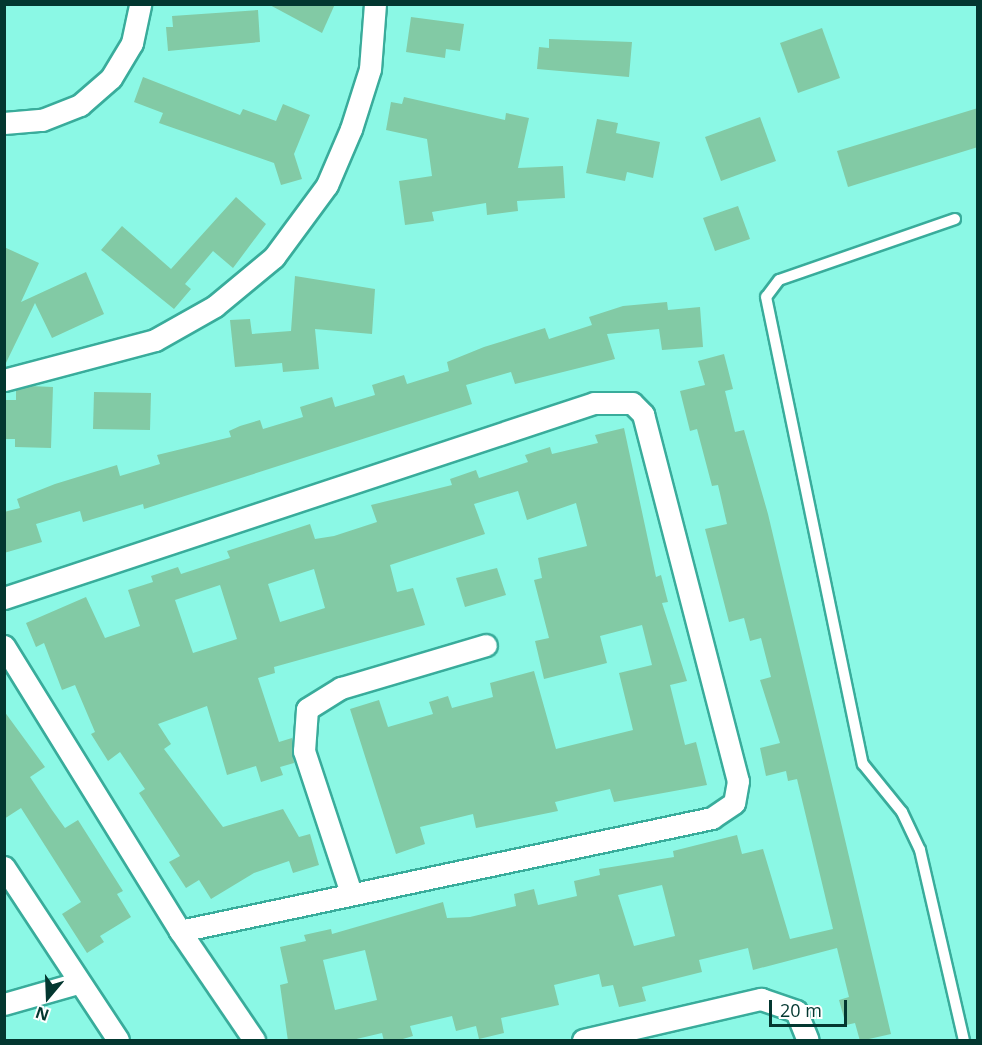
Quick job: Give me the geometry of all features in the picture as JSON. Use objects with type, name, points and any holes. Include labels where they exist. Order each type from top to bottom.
[{"type":"street","points":[[4,123],[42,120],[70,109],[111,78],[132,43],[140,4]]},
{"type":"street","points":[[4,380],[99,359],[155,340],[215,306],[274,257],[327,185],[351,129],[370,69],[375,4]]},
{"type":"street","points":[[4,598],[594,403],[632,403],[648,432],[735,770],[734,803],[712,818],[351,893],[180,932]]},
{"type":"street","points":[[351,893],[304,751],[307,709],[341,688],[486,645]]},
{"type":"street","points":[[4,646],[180,932],[255,1041]]},
{"type":"street","points":[[4,867],[77,984],[118,1041]]},
{"type":"street","points":[[4,1004],[77,984]]},
{"type":"street","points":[[583,1041],[771,999],[796,1011],[808,1041]]},
{"type":"lane","points":[[955,219],[779,280],[766,297],[863,764],[902,812],[920,850],[964,1041]]},
{"type":"building","points":[[268,4],[335,4],[322,33]]},
{"type":"building","points":[[258,10],[260,42],[168,51],[166,27],[173,27],[172,16]]},
{"type":"building","points":[[411,17],[464,24],[460,51],[446,49],[445,58],[406,52]]},
{"type":"building","points":[[822,28],[840,78],[798,93],[780,43]]},
{"type":"building","points":[[549,39],[632,42],[629,77],[537,69],[539,47],[549,48]]},
{"type":"building","points":[[143,77],[240,115],[243,109],[276,121],[283,104],[310,115],[294,154],[302,179],[281,185],[274,163],[159,123],[163,113],[134,102]]},
{"type":"building","points":[[404,97],[505,120],[506,113],[529,118],[518,168],[563,166],[565,198],[517,201],[518,211],[487,215],[486,203],[432,212],[434,221],[405,225],[399,181],[432,176],[427,139],[386,130],[391,102],[402,104]]},
{"type":"building","points":[[978,108],[978,147],[848,187],[837,151]]},
{"type":"building","points":[[760,117],[776,161],[721,181],[705,137]]},
{"type":"building","points":[[597,119],[618,123],[616,133],[660,142],[653,178],[627,172],[625,181],[586,173]]},
{"type":"building","points":[[236,197],[266,224],[233,268],[213,251],[185,284],[191,289],[174,309],[101,250],[122,226],[171,269]]},
{"type":"building","points":[[738,206],[750,239],[715,251],[703,218]]},
{"type":"building","points":[[4,247],[39,263],[21,302],[86,272],[104,314],[52,338],[35,303],[4,367]]},
{"type":"building","points":[[295,276],[375,289],[372,334],[315,329],[319,369],[283,372],[282,363],[235,367],[230,320],[250,319],[252,334],[291,331]]},
{"type":"building","points":[[667,302],[668,310],[700,307],[703,347],[662,350],[659,329],[607,334],[615,359],[515,384],[511,372],[466,385],[472,404],[144,509],[143,504],[83,522],[80,511],[36,524],[42,542],[4,553],[4,512],[20,508],[17,499],[55,484],[117,465],[120,476],[160,464],[157,455],[231,437],[229,431],[240,426],[260,420],[263,429],[303,417],[300,407],[332,397],[335,407],[375,395],[372,385],[404,375],[407,384],[449,371],[447,362],[484,347],[545,328],[549,339],[592,325],[589,317],[623,306]]},
{"type":"building","points":[[724,354],[733,389],[725,391],[735,432],[744,430],[768,514],[891,1034],[860,1041],[855,1023],[846,1025],[839,1000],[849,997],[837,948],[753,970],[748,948],[699,960],[702,972],[642,987],[646,1001],[619,1007],[613,985],[602,987],[599,974],[554,985],[559,1005],[501,1018],[504,1033],[479,1039],[476,1026],[456,1031],[452,1016],[410,1026],[413,1036],[396,1041],[384,1041],[382,1033],[348,1041],[288,1041],[280,985],[288,983],[280,947],[306,941],[304,935],[331,929],[332,934],[443,902],[447,918],[470,917],[516,906],[514,894],[534,889],[538,905],[577,896],[574,881],[600,875],[599,869],[674,857],[673,851],[737,835],[742,854],[763,849],[790,939],[833,929],[797,779],[788,781],[786,771],[766,776],[760,748],[780,743],[760,680],[771,677],[761,638],[750,641],[744,618],[729,622],[705,529],[727,524],[718,485],[712,486],[697,429],[690,431],[680,391],[705,385],[698,361]],"holes":[[[662,885],[675,936],[634,946],[618,895]],[[365,950],[377,1000],[335,1010],[323,960]]]},
{"type":"building","points":[[30,386],[53,387],[51,448],[15,447],[15,439],[4,439],[4,400],[16,400],[16,390]]},
{"type":"building","points":[[94,392],[151,393],[150,430],[93,429]]},
{"type":"building","points":[[624,428],[656,577],[661,575],[668,602],[662,603],[687,681],[670,685],[685,745],[696,742],[707,785],[614,802],[610,789],[555,802],[558,811],[476,828],[473,814],[420,827],[425,844],[396,854],[350,709],[379,700],[388,727],[433,714],[429,702],[448,696],[452,708],[493,697],[490,683],[534,671],[556,749],[633,730],[619,673],[652,665],[642,625],[600,636],[607,663],[544,679],[535,641],[549,638],[534,580],[542,578],[538,558],[587,546],[576,503],[527,520],[518,491],[474,504],[485,534],[390,565],[397,592],[413,588],[425,625],[274,667],[275,673],[258,678],[279,742],[292,738],[294,763],[280,767],[283,775],[261,782],[256,766],[227,775],[207,706],[158,724],[171,744],[164,749],[223,827],[283,809],[299,837],[310,834],[319,865],[293,873],[289,861],[254,873],[211,899],[199,880],[186,888],[169,862],[180,856],[139,793],[145,789],[120,752],[108,761],[91,734],[95,732],[75,685],[62,690],[44,643],[36,647],[26,623],[86,597],[105,638],[140,626],[128,590],[153,582],[151,576],[178,567],[181,574],[230,558],[227,551],[310,524],[315,539],[334,536],[377,522],[371,505],[452,485],[450,479],[476,470],[479,478],[528,462],[525,455],[550,447],[552,454],[598,443],[595,435]],"holes":[[[314,569],[325,608],[280,622],[268,584]],[[220,585],[237,639],[193,653],[175,600]]]},
{"type":"building","points":[[497,568],[506,595],[465,607],[456,578]]},
{"type":"building","points":[[4,711],[45,767],[30,777],[65,828],[78,820],[123,891],[117,894],[131,917],[100,936],[104,942],[87,953],[62,914],[81,902],[21,808],[4,819]]}]
